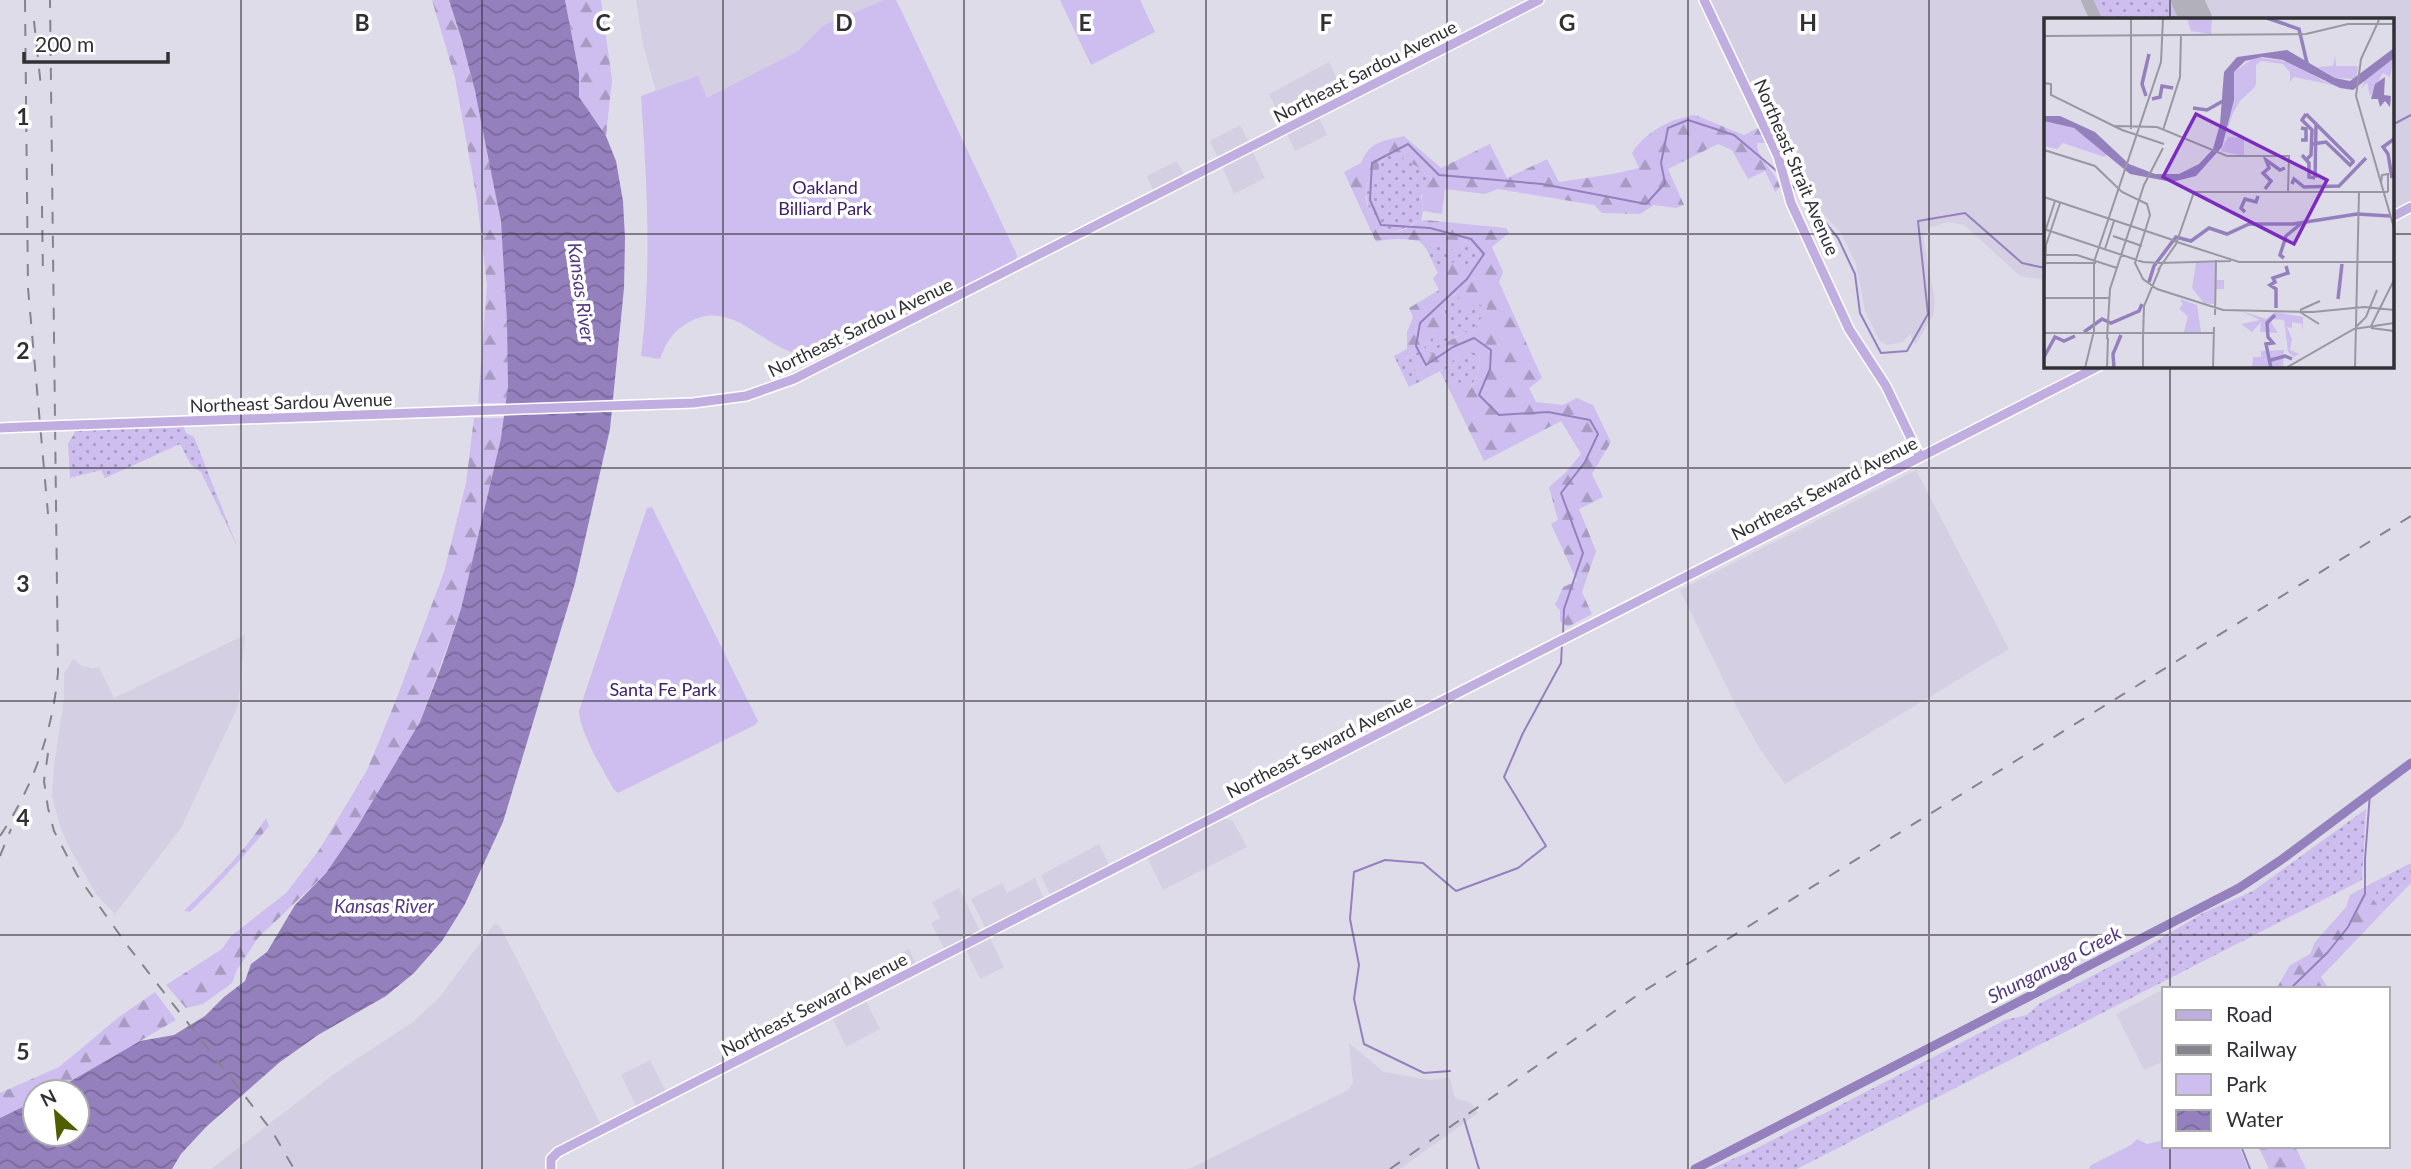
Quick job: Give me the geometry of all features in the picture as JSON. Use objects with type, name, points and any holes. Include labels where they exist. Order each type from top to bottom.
[{"type":"main road","name":"Northeast Sardou Avenue","points":[[0,428],[657,405],[731,399],[774,388],[1539,0]]},
{"type":"main road","name":"Northeast Strait Avenue","points":[[1704,0],[1779,156],[1791,203],[1849,329],[1886,386],[1920,457]]},
{"type":"main road","points":[[2394,216],[2411,207]]},
{"type":"main road","name":"Northeast Seward Avenue","points":[[551,1169],[551,1162],[558,1152],[2095,368]]},
{"type":"shaded area","points":[[636,0],[884,0],[824,25],[798,51],[706,99],[698,76],[656,92],[643,45]]},
{"type":"shaded area","points":[[1708,0],[2411,0],[2411,203],[2394,212],[2394,18],[2044,18],[2044,280],[2020,276],[1964,225],[1948,222],[1931,227],[1923,236],[1935,301],[1933,316],[1915,345],[1910,334],[1903,342],[1887,345],[1879,340],[1865,311],[1856,264],[1841,233],[1790,177],[1782,154]]},
{"type":"shaded area","points":[[1329,62],[1343,91],[1341,97],[1284,125],[1269,94]]},
{"type":"shaded area","points":[[1318,116],[1327,135],[1295,151],[1287,133]]},
{"type":"shaded area","points":[[1240,125],[1250,144],[1218,158],[1210,141]]},
{"type":"shaded area","points":[[1252,150],[1265,178],[1234,194],[1222,166]]},
{"type":"shaded area","points":[[1177,161],[1185,176],[1153,190],[1147,176]]},
{"type":"shaded area","points":[[1916,470],[2009,649],[1785,784],[1760,749],[1739,712],[1680,590]]},
{"type":"shaded area","points":[[245,635],[238,706],[181,828],[115,914],[97,895],[70,849],[52,796],[64,699],[64,674],[73,659],[82,666],[99,667],[114,698]]},
{"type":"shaded area","points":[[1223,818],[1233,821],[1247,847],[1163,890],[1149,856]]},
{"type":"shaded area","points":[[1099,844],[1108,867],[1054,894],[1049,893],[1041,875]]},
{"type":"shaded area","points":[[1035,878],[1044,899],[988,928],[985,927],[971,899],[1002,883],[1007,893]]},
{"type":"shaded area","points":[[959,888],[980,931],[945,950],[931,923],[940,918],[932,902]]},
{"type":"shaded area","points":[[495,923],[500,926],[600,1127],[549,1161],[546,1169],[211,1169],[334,1074],[413,1022],[439,998]]},
{"type":"shaded area","points":[[990,938],[1004,967],[980,979],[966,950]]},
{"type":"shaded area","points":[[909,949],[914,965],[886,980],[878,965]]},
{"type":"shaded area","points":[[2162,990],[2162,1062],[2144,1070],[2116,1014]]},
{"type":"shaded area","points":[[866,1001],[880,1029],[846,1047],[833,1019]]},
{"type":"shaded area","points":[[1349,1043],[1384,1072],[1429,1080],[1450,1078],[1455,1098],[1471,1103],[1478,1113],[1400,1169],[1189,1169],[1348,1090],[1353,1083]]},
{"type":"shaded area","points":[[650,1060],[666,1092],[637,1108],[621,1075]]},
{"type":"green space","points":[[432,0],[449,0],[472,81],[491,164],[503,248],[509,349],[506,403],[478,403],[487,285],[477,200],[455,78]]},
{"type":"green space","points":[[565,0],[601,0],[612,80],[606,136],[579,97],[579,73]]},
{"type":"green space","name":"Oakland Billiard Park","points":[[884,0],[896,0],[1017,255],[1016,260],[885,328],[825,354],[803,355],[786,350],[740,323],[724,317],[707,316],[689,322],[674,333],[660,359],[641,356],[646,291],[647,194],[641,96],[698,76],[707,98],[798,51],[824,25]]},
{"type":"green space","points":[[1060,0],[1140,0],[1155,32],[1091,65]]},
{"type":"green space","points":[[2094,0],[2169,0],[2178,18],[2103,18]]},
{"type":"green space","points":[[1695,115],[1744,135],[1760,127],[1768,143],[1757,143],[1758,149],[1780,187],[1775,192],[1765,171],[1748,179],[1732,150],[1718,144],[1668,169],[1684,205],[1676,208],[1654,205],[1640,214],[1602,213],[1594,205],[1498,189],[1485,194],[1445,189],[1442,214],[1423,211],[1423,194],[1432,179],[1392,150],[1379,165],[1378,182],[1367,183],[1366,198],[1370,211],[1388,230],[1400,231],[1425,220],[1506,228],[1509,233],[1492,247],[1503,272],[1499,282],[1542,378],[1529,388],[1536,402],[1563,405],[1577,398],[1593,405],[1611,442],[1592,474],[1603,497],[1579,509],[1596,551],[1582,592],[1592,614],[1568,627],[1560,621],[1560,610],[1555,605],[1563,587],[1577,581],[1551,524],[1558,520],[1549,487],[1581,454],[1561,421],[1484,461],[1447,385],[1457,381],[1470,389],[1478,374],[1480,353],[1462,353],[1425,379],[1412,369],[1442,346],[1475,329],[1488,306],[1478,304],[1470,310],[1456,293],[1448,300],[1443,318],[1447,332],[1434,335],[1422,350],[1403,359],[1398,354],[1407,349],[1407,332],[1413,317],[1409,308],[1439,290],[1433,278],[1449,261],[1469,270],[1479,254],[1463,241],[1459,251],[1407,239],[1376,242],[1344,172],[1361,163],[1373,146],[1404,136],[1441,168],[1490,144],[1507,178],[1547,159],[1559,182],[1613,174],[1639,168],[1632,153],[1651,133],[1668,123]]},
{"type":"green space","points":[[1392,149],[1432,179],[1421,196],[1421,221],[1396,231],[1388,230],[1375,220],[1366,196],[1369,180]]},
{"type":"green space","points":[[1418,240],[1459,251],[1462,241],[1470,244],[1479,254],[1469,271],[1449,261],[1438,273],[1426,248]]},
{"type":"green space","points":[[1457,293],[1488,306],[1475,329],[1455,337],[1412,369],[1425,379],[1409,387],[1394,356],[1398,354],[1404,359],[1422,350],[1434,335],[1447,325],[1443,318],[1448,300]]},
{"type":"green space","points":[[1462,353],[1480,353],[1478,374],[1469,390],[1457,381],[1447,385],[1440,371]]},
{"type":"green space","points":[[474,418],[504,418],[501,438],[461,609],[420,722],[356,829],[326,873],[258,938],[237,970],[232,983],[203,1004],[186,1008],[166,985],[222,949],[231,936],[286,893],[319,850],[367,770],[444,572],[466,483]]},
{"type":"green space","points":[[183,426],[186,433],[194,437],[237,546],[201,472],[191,465],[180,444],[105,478],[101,470],[70,478],[68,444],[76,430]]},
{"type":"green space","name":"Santa Fe Park","points":[[652,507],[758,721],[755,725],[618,793],[588,741],[579,711],[647,508]]},
{"type":"green space","points":[[2366,809],[2362,880],[1797,1169],[1711,1169],[2005,1020],[2027,1015],[2039,1004],[2141,950],[2203,913],[2253,891]]},
{"type":"green space","points":[[266,818],[269,826],[240,859],[190,912],[184,911],[238,855]]},
{"type":"green space","points":[[2411,863],[2411,883],[2383,912],[2373,899],[2378,888],[2376,881]]},
{"type":"green space","points":[[2376,881],[2378,888],[2373,899],[2383,912],[2321,977],[2328,987],[2277,987],[2290,965],[2310,954],[2315,942],[2346,907],[2350,895]]},
{"type":"green space","points":[[155,992],[176,1020],[76,1078],[34,1078],[59,1067],[119,1017]]},
{"type":"green space","points":[[21,1084],[21,1108],[0,1118],[0,1093]]},
{"type":"green space","points":[[2137,1139],[2147,1144],[2162,1140],[2162,1148],[2240,1148],[2248,1169],[2089,1169],[2091,1165],[2131,1145]]},
{"type":"green space","points":[[2259,1148],[2296,1148],[2306,1169],[2269,1169]]},
{"type":"water","name":"Kansas River","points":[[449,0],[565,0],[579,73],[579,97],[606,136],[616,161],[623,201],[625,238],[624,288],[610,429],[575,583],[503,822],[465,904],[442,941],[414,973],[386,996],[318,1035],[280,1062],[206,1127],[181,1154],[172,1169],[0,1169],[0,1118],[21,1108],[21,1148],[91,1148],[91,1078],[76,1078],[140,1041],[174,1035],[205,1016],[245,981],[251,964],[267,952],[295,905],[326,873],[356,829],[420,722],[461,609],[501,438],[508,386],[501,222],[475,91]]},
{"type":"waterway","points":[[2394,124],[2411,115]]},
{"type":"waterway","points":[[1563,634],[1564,609],[1583,553],[1561,493],[1585,462],[1598,434],[1590,420],[1548,412],[1499,415],[1479,395],[1490,369],[1491,350],[1474,338],[1453,347],[1426,365],[1416,346],[1420,323],[1467,279],[1484,254],[1471,239],[1430,228],[1381,225],[1370,200],[1372,163],[1408,144],[1439,175],[1542,184],[1646,204],[1665,183],[1661,163],[1668,128],[1688,120],[1734,135],[1778,172]]},
{"type":"waterway","points":[[1789,183],[1838,238],[1855,274],[1860,313],[1881,353],[1907,351],[1928,314],[1918,221],[1965,213],[2022,263],[2044,268]]},
{"type":"waterway","points":[[1450,1071],[1424,1073],[1364,1044],[1354,999],[1359,965],[1350,919],[1354,872],[1385,860],[1423,863],[1456,891],[1518,868],[1546,846],[1504,777],[1523,733],[1561,663],[1562,643]]},
{"type":"waterway","name":"Shunganuga Creek","points":[[1695,1169],[2239,888],[2411,763]]},
{"type":"waterway","points":[[2292,987],[2328,952],[2348,927],[2365,894],[2370,793]]},
{"type":"waterway","points":[[1464,1119],[1479,1169]]},
{"type":"waterway","points":[[2242,1148],[2250,1169]]},
{"type":"taxiway","points":[[2087,0],[2096,18]]},
{"type":"runway","points":[[2187,0],[2196,18]]},
{"type":"railway","points":[[25,0],[28,288],[48,514]]},
{"type":"railway","points":[[0,836],[22,798],[40,758],[51,716],[58,672],[50,0]]},
{"type":"railway","points":[[34,21],[41,87]]},
{"type":"railway","points":[[42,206],[43,276]]},
{"type":"railway","points":[[1390,1169],[1639,994],[2411,516]]},
{"type":"railway","points":[[48,753],[44,781],[48,808],[54,831],[77,875],[127,945],[272,1131],[294,1169]]},
{"type":"railway","points":[[0,856],[11,829]]}]
